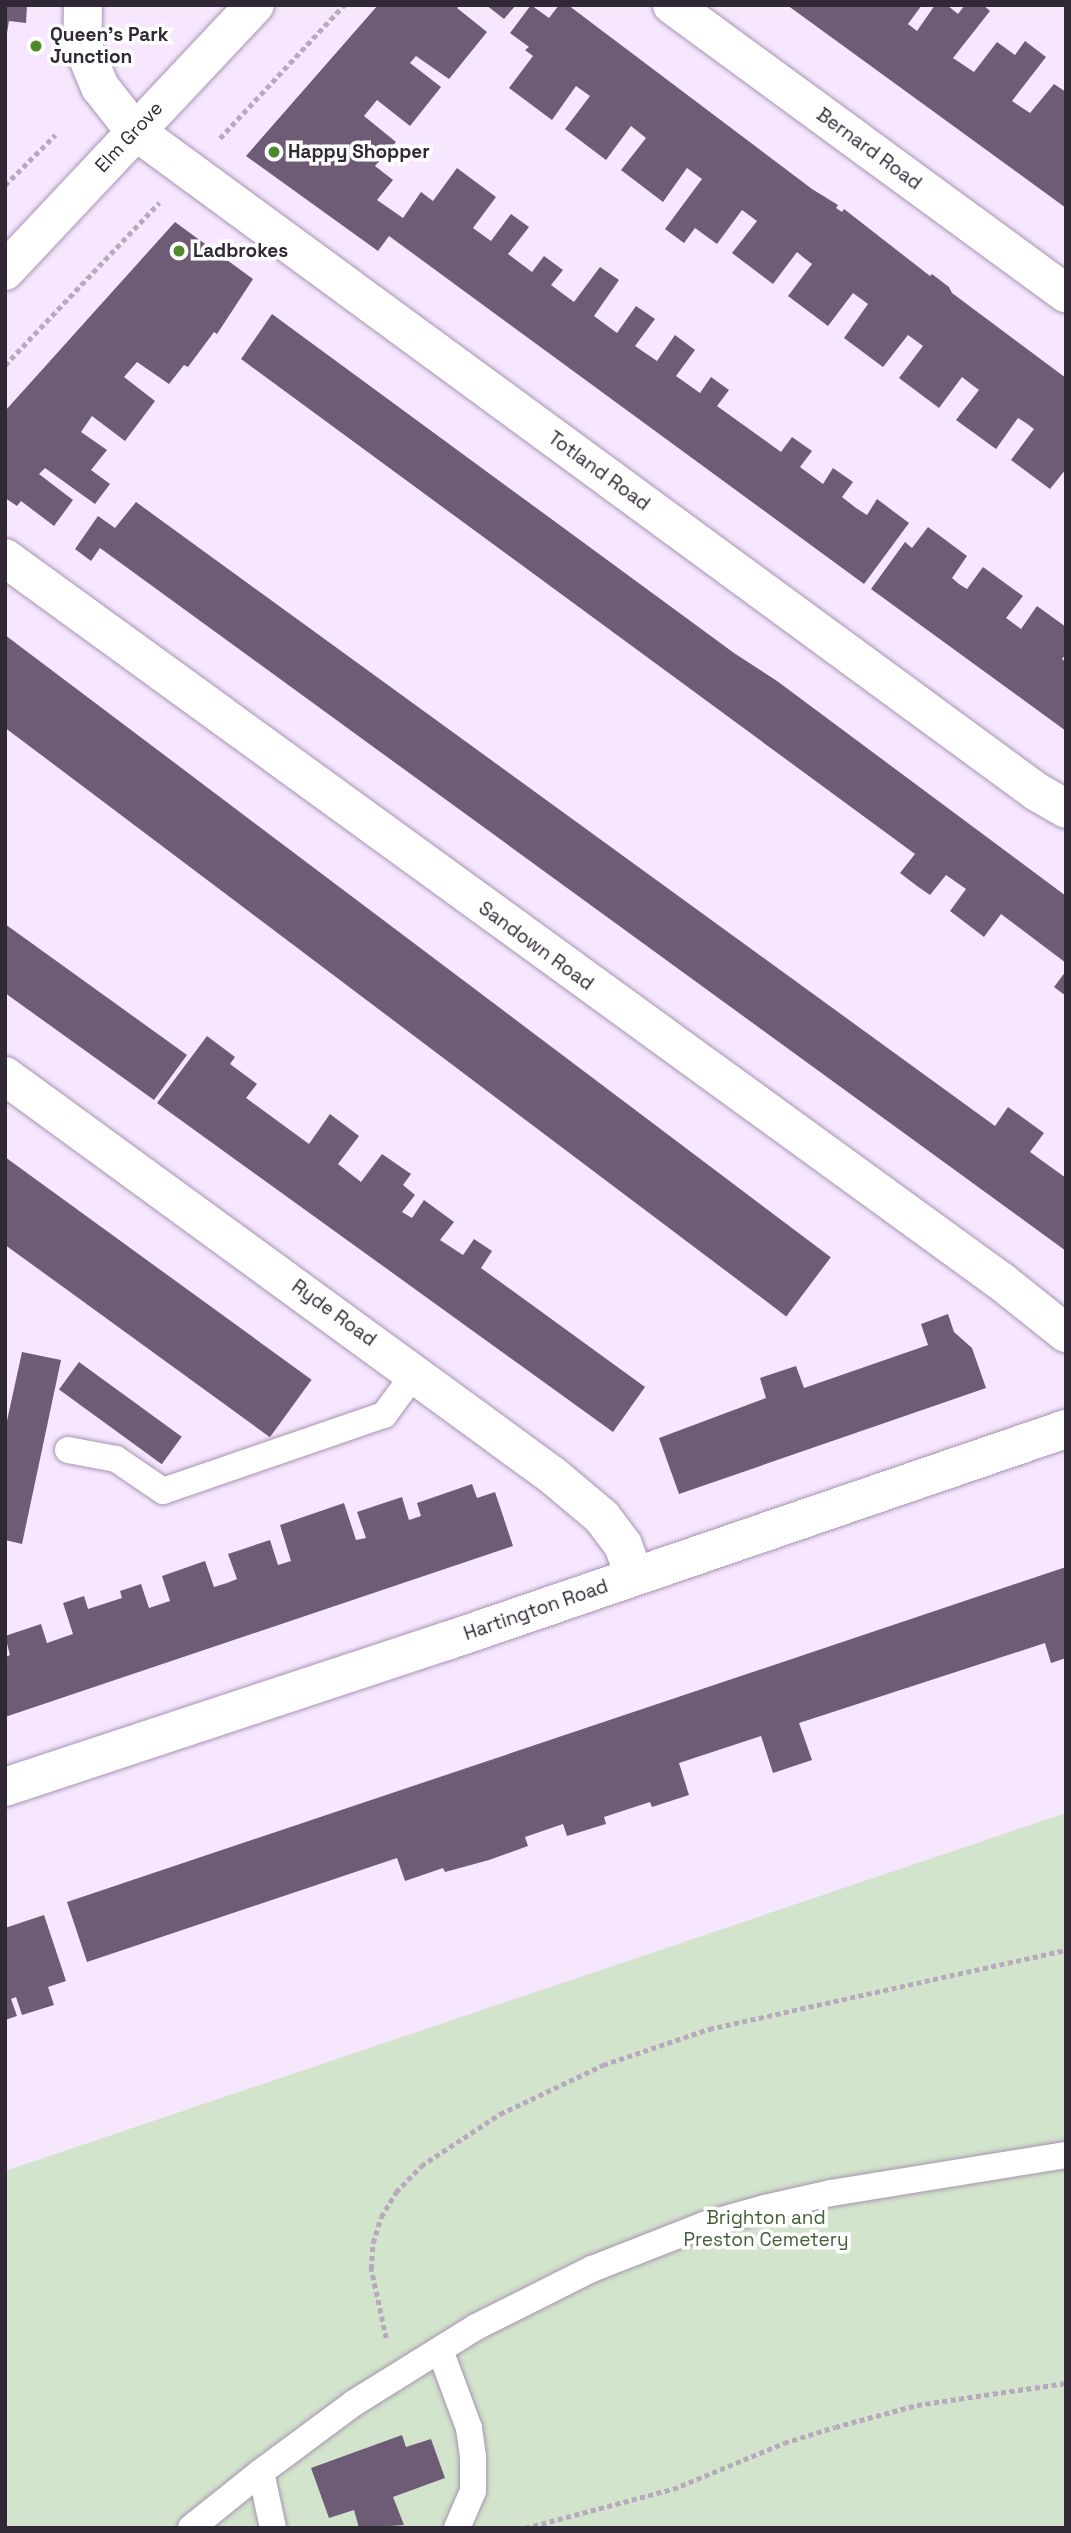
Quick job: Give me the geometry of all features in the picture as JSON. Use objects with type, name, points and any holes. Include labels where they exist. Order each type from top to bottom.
[{"type":"street","name":"Totland Road","points":[[83,5],[82,44],[100,87],[134,130],[1037,792],[1066,809]]},
{"type":"street","name":"Bernard Road","points":[[672,5],[1066,293]]},
{"type":"street","name":"Elm Grove","points":[[5,271],[250,7]]},
{"type":"street","name":"Sandown Road","points":[[5,558],[1002,1282],[1066,1333]]},
{"type":"street","name":"Ryde Road","points":[[5,1076],[542,1467],[602,1517],[623,1545],[634,1576]]},
{"type":"street","name":"Hartington Road","points":[[5,1787],[1066,1429]]},
{"type":"lane","points":[[68,1450],[116,1458],[163,1490],[384,1416],[415,1373]]},
{"type":"lane","points":[[191,2528],[354,2403],[542,2292],[592,2269],[704,2225],[831,2193],[1066,2155]]},
{"type":"lane","points":[[440,2350],[469,2428],[473,2458],[473,2491],[457,2528]]},
{"type":"lane","points":[[261,2472],[273,2528]]},
{"type":"path","points":[[5,185],[55,135]]},
{"type":"path","points":[[404,2373],[386,2338],[376,2306],[370,2269],[373,2242],[381,2217],[396,2192],[421,2166],[458,2139],[500,2114],[578,2076],[709,2029],[1066,1950]]},
{"type":"path","points":[[525,2528],[673,2489],[784,2443],[917,2405],[1066,2382]]},
{"type":"green space","name":"Brighton and Preston Cemetery","points":[[1066,1813],[1066,2528],[5,2528],[5,2171]]},
{"type":"building","points":[[5,5],[27,5],[26,23],[9,21],[7,33]]},
{"type":"building","points":[[378,5],[460,5],[457,8],[487,32],[449,79],[416,56],[410,63],[441,87],[410,126],[377,100],[364,116],[396,142],[375,166],[393,180],[377,200],[403,218],[421,192],[433,201],[457,168],[496,197],[473,228],[491,241],[511,214],[529,227],[508,254],[532,272],[544,256],[563,270],[551,285],[574,302],[600,267],[619,280],[594,316],[617,333],[636,306],[655,319],[635,346],[657,361],[675,335],[695,350],[676,376],[700,393],[711,377],[729,390],[717,406],[781,452],[792,437],[812,451],[800,467],[823,484],[833,468],[853,482],[842,497],[867,515],[877,499],[909,523],[864,584],[389,236],[378,251],[246,156]]},
{"type":"building","points":[[486,5],[516,5],[504,19]]},
{"type":"building","points":[[531,5],[549,18],[559,5],[568,5],[812,189],[838,205],[836,208],[842,212],[844,209],[930,276],[932,274],[949,287],[952,293],[1066,378],[1066,469],[1050,489],[1011,460],[1034,429],[1026,423],[1018,418],[996,449],[956,420],[979,390],[962,377],[939,408],[899,378],[923,346],[908,335],[883,367],[844,338],[868,304],[853,293],[828,326],[788,296],[812,264],[797,252],[773,284],[732,253],[757,221],[742,210],[717,244],[695,228],[684,243],[665,229],[702,179],[687,168],[663,202],[621,170],[646,138],[631,126],[606,160],[565,129],[590,96],[576,86],[552,120],[509,88],[533,56],[525,50],[529,47],[510,33]]},
{"type":"building","points":[[787,5],[922,5],[908,24],[917,31],[935,5],[947,5],[958,14],[965,5],[983,5],[990,11],[953,58],[974,72],[997,42],[1015,55],[1025,41],[1046,57],[1012,101],[1030,113],[1054,84],[1066,92],[1066,208]]},
{"type":"building","points":[[175,222],[253,279],[217,334],[214,332],[188,367],[184,365],[169,384],[137,362],[124,377],[155,401],[125,441],[92,416],[81,432],[107,450],[91,470],[110,484],[95,504],[45,468],[39,474],[73,500],[54,526],[21,501],[17,506],[5,498],[5,411]]},
{"type":"building","points":[[272,314],[734,653],[777,681],[1066,896],[1066,963],[1001,914],[984,937],[950,911],[966,889],[946,875],[930,895],[917,886],[900,873],[915,854],[241,359]]},
{"type":"building","points":[[136,502],[995,1126],[1008,1107],[1044,1133],[1030,1152],[1066,1178],[1066,1251],[100,548],[91,561],[75,549],[98,516],[115,528]]},
{"type":"building","points":[[928,527],[967,556],[952,578],[959,584],[967,589],[983,567],[1023,596],[1006,618],[1021,629],[1037,606],[1066,627],[1066,654],[1062,659],[1066,662],[1066,731],[871,589],[905,542],[912,548]]},
{"type":"building","points":[[5,635],[831,1257],[786,1316],[5,728]]},
{"type":"building","points":[[5,924],[187,1055],[154,1100],[5,993]]},
{"type":"building","points":[[1066,971],[1066,996],[1054,987]]},
{"type":"building","points":[[207,1036],[235,1057],[230,1064],[257,1084],[246,1098],[309,1144],[330,1114],[359,1136],[338,1164],[361,1182],[382,1154],[411,1174],[403,1185],[415,1195],[402,1212],[412,1218],[424,1200],[454,1222],[440,1240],[463,1255],[474,1239],[492,1251],[481,1268],[645,1387],[613,1432],[157,1103]]},
{"type":"building","points":[[5,1157],[312,1380],[270,1437],[5,1245]]},
{"type":"building","points":[[948,1314],[954,1332],[972,1348],[986,1388],[679,1494],[659,1438],[766,1398],[760,1378],[796,1366],[804,1388],[928,1345],[921,1324]]},
{"type":"building","points":[[22,1352],[61,1360],[22,1544],[5,1540],[5,1430]]},
{"type":"building","points":[[79,1362],[182,1437],[162,1464],[59,1390]]},
{"type":"building","points":[[472,1484],[477,1498],[495,1492],[513,1546],[5,1717],[5,1657],[10,1655],[5,1636],[41,1624],[47,1643],[73,1634],[63,1603],[84,1596],[88,1609],[122,1598],[120,1591],[141,1584],[149,1608],[170,1601],[162,1576],[205,1561],[214,1587],[237,1579],[228,1554],[270,1540],[278,1565],[291,1561],[280,1525],[344,1503],[356,1540],[366,1538],[357,1512],[402,1497],[409,1520],[421,1516],[417,1503]]},
{"type":"building","points":[[1066,1567],[1066,1658],[1051,1663],[1045,1643],[799,1723],[812,1760],[773,1773],[761,1736],[679,1763],[689,1795],[652,1807],[650,1802],[604,1817],[606,1824],[567,1836],[563,1824],[525,1837],[528,1846],[489,1860],[445,1872],[443,1868],[405,1881],[397,1858],[87,1962],[67,1902]]},
{"type":"building","points":[[44,1915],[66,1981],[48,1987],[54,2005],[22,2015],[16,1997],[11,1999],[17,2016],[5,2020],[5,1928]]},
{"type":"building","points":[[402,2435],[406,2447],[431,2439],[445,2478],[393,2497],[404,2525],[359,2528],[354,2510],[329,2518],[311,2468]]},
{"type":"place","name":"Queen's Park Junction","points":[[36,46]]},
{"type":"place","name":"Happy Shopper","points":[[274,152]]},
{"type":"place","name":"Ladbrokes","points":[[179,251]]}]
